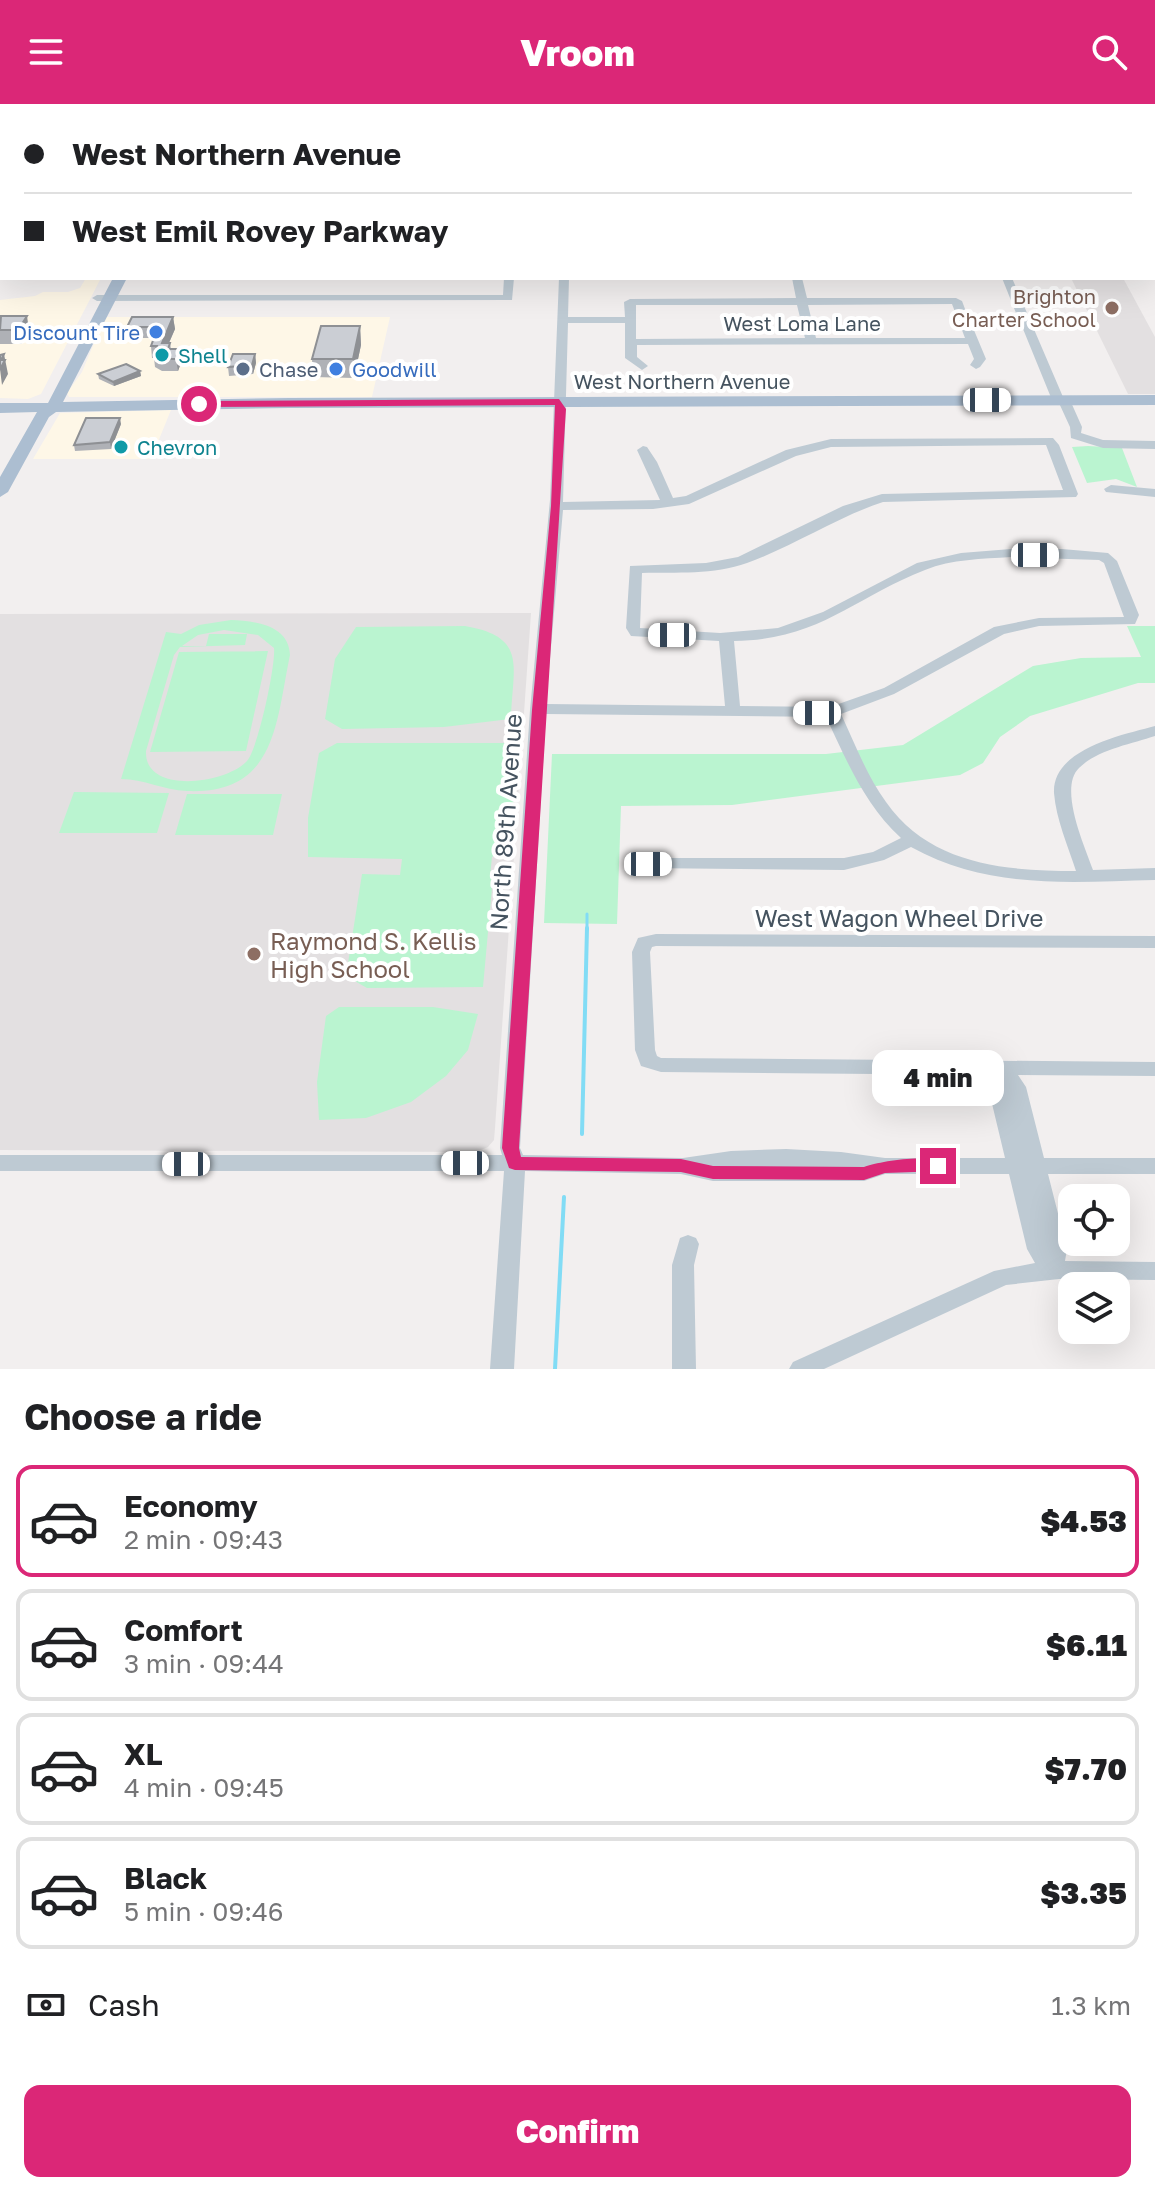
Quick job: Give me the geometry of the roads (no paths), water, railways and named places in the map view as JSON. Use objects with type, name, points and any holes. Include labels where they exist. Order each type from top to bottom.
[{"type":"main road","points":[[0,492],[82,352],[108,280]]},
{"type":"main road","points":[[50,406],[85,321],[118,280]]},
{"type":"main road","points":[[82,352],[77,347],[85,331],[85,321]]},
{"type":"main road","name":"West Northern Avenue","points":[[0,405],[1155,400]]},
{"type":"street","points":[[103,298],[508,298],[509,280]]},
{"type":"street","name":"North 89th Avenue","points":[[502,1369],[515,1163],[510,1148],[538,710],[557,503],[564,280]]},
{"type":"street","points":[[797,280],[811,341]]},
{"type":"street","points":[[1008,280],[1061,400],[1083,434],[1112,444],[1155,445]]},
{"type":"street","points":[[642,366],[631,358],[630,302],[956,301],[980,359],[976,365]]},
{"type":"street","points":[[561,320],[630,320]]},
{"type":"street","points":[[964,320],[1025,321]]},
{"type":"street","name":"West Loma Lane","points":[[631,342],[973,341]]},
{"type":"street","points":[[538,710],[585,715],[600,710],[832,712],[889,691],[999,630],[1039,622],[1130,621],[1132,615],[1110,561],[1103,556],[955,557],[919,567],[796,629],[757,635],[726,635],[636,633],[633,628],[635,569],[706,567],[742,560],[848,509],[882,498],[1071,494],[1049,441],[853,441],[822,444],[791,453],[702,495],[669,504],[557,503]]},
{"type":"street","points":[[775,445],[791,453]]},
{"type":"street","points":[[643,450],[651,460],[657,484],[669,504]]},
{"type":"street","points":[[1111,489],[1155,493]]},
{"type":"street","points":[[726,635],[733,712]]},
{"type":"street","points":[[832,712],[882,809],[911,840],[944,857],[989,871],[1027,875],[1155,874]]},
{"type":"street","points":[[1086,875],[1062,802],[1060,786],[1065,771],[1079,758],[1101,747],[1155,731]]},
{"type":"street","points":[[648,864],[844,864],[878,856],[911,840]]},
{"type":"street","name":"West Wagon Wheel Drive","points":[[1002,1068],[661,1065],[648,1061],[641,952],[644,942],[1155,942]]},
{"type":"street","points":[[1053,1271],[1038,1249],[1027,1166],[998,1087],[1002,1068],[1155,1069]]},
{"type":"street","points":[[0,1163],[515,1163],[681,1166],[713,1173],[864,1173],[885,1166],[1155,1166]]},
{"type":"street","points":[[684,1369],[683,1265],[688,1244]]},
{"type":"street","points":[[801,1369],[984,1284],[1021,1272],[1155,1271]]},
{"type":"waterway","points":[[587,914],[587,928]]},
{"type":"waterway","points":[[582,1134],[587,928]]},
{"type":"waterway","points":[[555,1369],[564,1197]]},
{"type":"place","name":"Brighton Charter School","points":[[1112,308]]},
{"type":"place","name":"Discount Tire","points":[[156,332]]},
{"type":"place","name":"Shell","points":[[162,355]]},
{"type":"place","name":"Chase","points":[[243,369]]},
{"type":"place","name":"Goodwill","points":[[336,369]]},
{"type":"place","name":"Chevron","points":[[121,447]]},
{"type":"place","name":"Raymond S. Kellis High School","points":[[254,954]]}]
